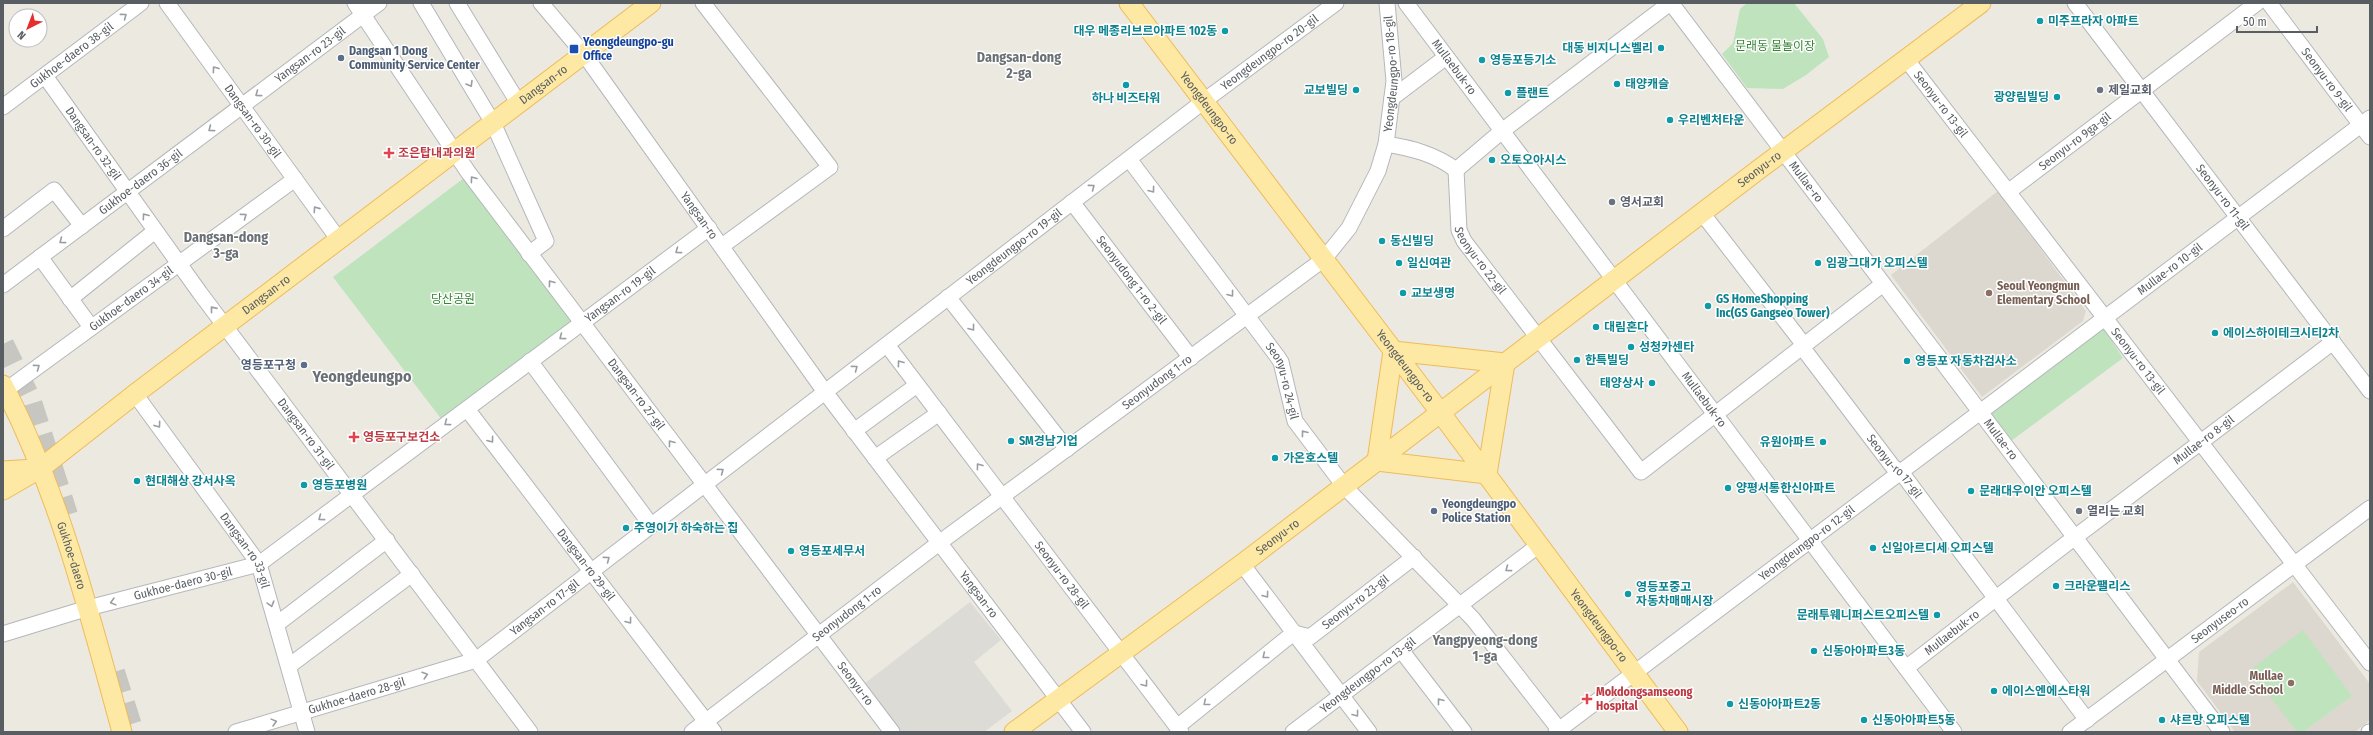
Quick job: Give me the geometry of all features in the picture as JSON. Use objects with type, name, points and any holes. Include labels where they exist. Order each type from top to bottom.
[{"type":"main road","name":"Yeongdeungpo-ro","points":[[1129,3],[1487,474],[1678,732]]},
{"type":"main road","name":"Seonyu-ro","points":[[1014,732],[1242,564],[1613,280],[1981,3]]},
{"type":"main road","name":"Dangsan-ro","points":[[3,490],[41,468],[135,394],[519,104],[643,6]]},
{"type":"main road","points":[[1393,350],[1505,363],[1487,474],[1377,461],[1393,350]]},
{"type":"main road","name":"Gukhoe-daero","points":[[4,388],[22,421],[41,468],[88,608],[122,732]]},
{"type":"main road","points":[[3,471],[41,468]]},
{"type":"street","name":"Gukhoe-daero 38-gil","points":[[3,107],[141,3]]},
{"type":"street","name":"Dangsan-ro 30-gil","points":[[167,3],[339,240]]},
{"type":"street","name":"Yangsan-ro 23-gil","points":[[242,106],[359,9],[379,3]]},
{"type":"street","points":[[421,3],[493,123],[546,241],[529,254]]},
{"type":"street","points":[[457,3],[519,104]]},
{"type":"street","name":"Yangsan-ro","points":[[542,3],[584,54],[825,392],[1083,732]]},
{"type":"street","points":[[703,3],[830,166],[722,246]]},
{"type":"street","name":"Yeongdeungpo-ro 20-gil","points":[[1204,101],[1336,3]]},
{"type":"street","name":"Yeongdeungpo-ro 18-gil","points":[[1324,259],[1349,228],[1363,204],[1378,171],[1386,144],[1394,81],[1387,3]]},
{"type":"street","name":"Mullaebuk-ro","points":[[1406,3],[1954,732]]},
{"type":"street","name":"Mullae-ro","points":[[1502,131],[1670,3],[2222,732]]},
{"type":"street","name":"Seonyu-ro 11-gil","points":[[2076,3],[2370,391]]},
{"type":"street","name":"Seonyu-ro 9ga-gil","points":[[2008,192],[2141,89],[2257,3]]},
{"type":"street","name":"Seonyu-ro 9-gil","points":[[2269,3],[2366,122],[2370,137]]},
{"type":"street","name":"Dangsan-ro 27-gil","points":[[359,9],[454,153],[818,636]]},
{"type":"street","points":[[1392,98],[1446,56]]},
{"type":"street","name":"Seonyu-ro 13-gil","points":[[1906,59],[2370,663]]},
{"type":"street","name":"Dangsan-ro 32-gil","points":[[45,76],[155,231],[226,326]]},
{"type":"street","name":"Yeongdeungpo-ro 19-gil","points":[[825,392],[1204,101]]},
{"type":"street","name":"Gukhoe-daero 36-gil","points":[[3,285],[242,106]]},
{"type":"street","name":"Mullae-ro 10-gil","points":[[1980,413],[2366,122]]},
{"type":"street","points":[[1456,170],[1502,131]]},
{"type":"street","name":"Yeongdeungpo-ro 18-gil","points":[[1386,144],[1414,149],[1446,163],[1456,170]]},
{"type":"street","points":[[1129,159],[1247,316]]},
{"type":"street","name":"Seonyu-ro 22-gil","points":[[1456,170],[1459,230],[1464,241],[1539,337]]},
{"type":"street","name":"Gukhoe-daero 34-gil","points":[[4,388],[179,264],[295,178]]},
{"type":"street","points":[[3,229],[54,190],[82,226]]},
{"type":"street","name":"Seonyudong 1-ro 2-gil","points":[[1072,202],[1191,358]]},
{"type":"street","name":"Seonyu-ro 17-gil","points":[[1702,213],[1804,345],[1805,351],[1893,467],[1901,472],[1997,597],[2087,720]]},
{"type":"street","name":"Yangsan-ro 19-gil","points":[[352,494],[709,228]]},
{"type":"street","points":[[70,299],[155,231]]},
{"type":"street","points":[[40,258],[91,327]]},
{"type":"street","name":"Seonyudong 1-ro","points":[[692,732],[710,727],[818,636],[939,543],[1324,259]]},
{"type":"street","points":[[1539,337],[1641,472],[1883,284]]},
{"type":"street","points":[[948,297],[1067,449]]},
{"type":"street","name":"Seonyu-ro 24-gil","points":[[1247,316],[1281,362],[1295,421],[1344,486]]},
{"type":"street","name":"Dangsan-ro 31-gil","points":[[226,326],[530,732]]},
{"type":"street","name":"Mullae-ro 8-gil","points":[[2074,538],[2333,342]]},
{"type":"street","points":[[887,344],[1003,497]]},
{"type":"street","points":[[530,361],[651,525]]},
{"type":"street","points":[[854,431],[917,385]]},
{"type":"street","name":"Yangsan-ro 17-gil","points":[[476,660],[825,392]]},
{"type":"street","name":"Dangsan-ro 33-gil","points":[[135,394],[260,564],[307,732]]},
{"type":"street","name":"Dangsan-ro 29-gil","points":[[467,408],[710,727]]},
{"type":"street","points":[[875,458],[939,413]]},
{"type":"street","name":"Yeongdeungpo-ro 12-gil","points":[[1559,731],[1980,413]]},
{"type":"street","points":[[1344,486],[1460,606],[1504,658],[1559,731]]},
{"type":"street","name":"Gukhoe-daero 30-gil","points":[[3,634],[88,608],[260,564],[352,494]]},
{"type":"street","name":"Seonyu-ro 28-gil","points":[[1003,497],[1179,729]]},
{"type":"street","name":"Seonyuseo-ro","points":[[2070,732],[2370,508]]},
{"type":"street","points":[[1997,597],[2074,538]]},
{"type":"street","points":[[277,624],[387,540]]},
{"type":"street","name":"Yeongdeungpo-ro 13-gil","points":[[1293,732],[1539,546]]},
{"type":"street","name":"Seonyu-ro 23-gil","points":[[1294,633],[1310,637],[1414,558]]},
{"type":"street","points":[[1242,564],[1370,732]]},
{"type":"street","points":[[289,666],[412,574]]},
{"type":"street","name":"Mullaebuk-ro","points":[[1906,668],[1997,597]]},
{"type":"street","points":[[1179,729],[1235,680],[1294,633]]},
{"type":"street","name":"Seonyu-ro","points":[[818,636],[892,732]]},
{"type":"street","points":[[1401,650],[1464,732]]},
{"type":"street","name":"Gukhoe-daero 28-gil","points":[[236,732],[302,714],[476,660]]},
{"type":"shaded area","name":"Seoul Yeongmun Elementary School","points":[[1998,191],[2086,311],[2083,321],[1982,397],[1891,275]]},
{"type":"shaded area","points":[[2293,582],[2370,684],[2370,720],[2355,732],[2235,732],[2197,681],[2199,652]]},
{"type":"shaded area","points":[[970,602],[1001,640],[974,662],[1012,711],[984,732],[901,732],[864,684]]},
{"type":"green space","name":"문래동 물놀이장","points":[[1747,3],[1794,3],[1823,39],[1829,57],[1806,75],[1783,89],[1747,88],[1722,54],[1733,43],[1740,9]]},
{"type":"green space","name":"당산공원","points":[[464,178],[573,321],[442,420],[333,277]]},
{"type":"green space","points":[[2102,326],[2123,358],[2011,441],[1989,411]]},
{"type":"green space","points":[[2303,630],[2352,696],[2303,732],[2297,732],[2250,670]]},
{"type":"tunnel","points":[[3,344],[30,399],[67,515]]},
{"type":"tunnel","points":[[114,672],[133,732]]},
{"type":"place","name":"미주프라자 아파트","points":[[2040,21]]},
{"type":"place","name":"대우 메종리브르아파트 102동","points":[[1225,31]]},
{"type":"place","name":"대동 비지니스벨리","points":[[1661,48]]},
{"type":"place","name":"Yeongdeungpo-gu Office","points":[[574,49]]},
{"type":"place","name":"Dangsan 1 Dong Community Service Center","points":[[341,58]]},
{"type":"place","name":"영등포등기소","points":[[1482,60]]},
{"type":"place","name":"태양캐슬","points":[[1617,84]]},
{"type":"place","name":"하나 비즈타워","points":[[1126,85]]},
{"type":"place","name":"교보빌딩","points":[[1356,90]]},
{"type":"place","name":"제일교회","points":[[2100,90]]},
{"type":"place","name":"플랜트","points":[[1508,93]]},
{"type":"place","name":"광양림빌딩","points":[[2057,97]]},
{"type":"place","name":"우리벤처타운","points":[[1670,120]]},
{"type":"place","name":"조은탑내과의원","points":[[389,153]]},
{"type":"place","name":"오토오아시스","points":[[1492,160]]},
{"type":"place","name":"영서교회","points":[[1612,202]]},
{"type":"place","name":"동신빌딩","points":[[1382,241]]},
{"type":"place","name":"일신여관","points":[[1399,263]]},
{"type":"place","name":"임광그대가 오피스텔","points":[[1818,263]]},
{"type":"place","name":"교보생명","points":[[1403,293]]},
{"type":"place","name":"Seoul Yeongmun Elementary School","points":[[1989,293]]},
{"type":"place","name":"GS HomeShopping Inc(GS Gangseo Tower)","points":[[1708,306]]},
{"type":"place","name":"대림혼다","points":[[1596,327]]},
{"type":"place","name":"에이스하이테크시티2차","points":[[2215,333]]},
{"type":"place","name":"성청카센타","points":[[1631,347]]},
{"type":"place","name":"한특빌딩","points":[[1577,360]]},
{"type":"place","name":"영등포 자동차검사소","points":[[1907,361]]},
{"type":"place","name":"영등포구청","points":[[304,365]]},
{"type":"place","name":"태양상사","points":[[1652,383]]},
{"type":"place","name":"영등포구보건소","points":[[354,437]]},
{"type":"place","name":"SM경남기업","points":[[1011,441]]},
{"type":"place","name":"유원아파트","points":[[1823,442]]},
{"type":"place","name":"가온호스텔","points":[[1275,458]]},
{"type":"place","name":"현대해상 강서사옥","points":[[137,481]]},
{"type":"place","name":"영등포병원","points":[[304,485]]},
{"type":"place","name":"양평서통한신아파트","points":[[1728,488]]},
{"type":"place","name":"문래대우이안 오피스텔","points":[[1971,491]]},
{"type":"place","name":"Yeongdeungpo Police Station","points":[[1434,511]]},
{"type":"place","name":"열리는 교회","points":[[2079,511]]},
{"type":"place","name":"주영이가 하숙하는 집","points":[[626,528]]},
{"type":"place","name":"신일아르디세 오피스텔","points":[[1873,548]]},
{"type":"place","name":"영등포세무서","points":[[791,551]]},
{"type":"place","name":"크라운팰리스","points":[[2056,586]]},
{"type":"place","name":"영등포중고 자동차매매시장","points":[[1628,594]]},
{"type":"place","name":"문래투웨니퍼스트오피스텔","points":[[1937,615]]},
{"type":"place","name":"신동아아파트3동","points":[[1814,651]]},
{"type":"place","name":"Mullae Middle School","points":[[2291,683]]},
{"type":"place","name":"에이스엔에스타워","points":[[1994,691]]},
{"type":"place","name":"Mokdongsamseong Hospital","points":[[1587,699]]},
{"type":"place","name":"신동아아파트2동","points":[[1730,704]]},
{"type":"place","name":"신동아아파트5동","points":[[1864,720]]},
{"type":"place","name":"샤르망 오피스텔","points":[[2162,720]]},
{"type":"district","name":"Dangsan-dong 2-ga","points":[[1019,66]]},
{"type":"district","name":"Dangsan-dong 3-ga","points":[[226,246]]},
{"type":"district","name":"Yeongdeungpo","points":[[362,376]]},
{"type":"district","name":"Yangpyeong-dong 1-ga","points":[[1485,648]]}]
